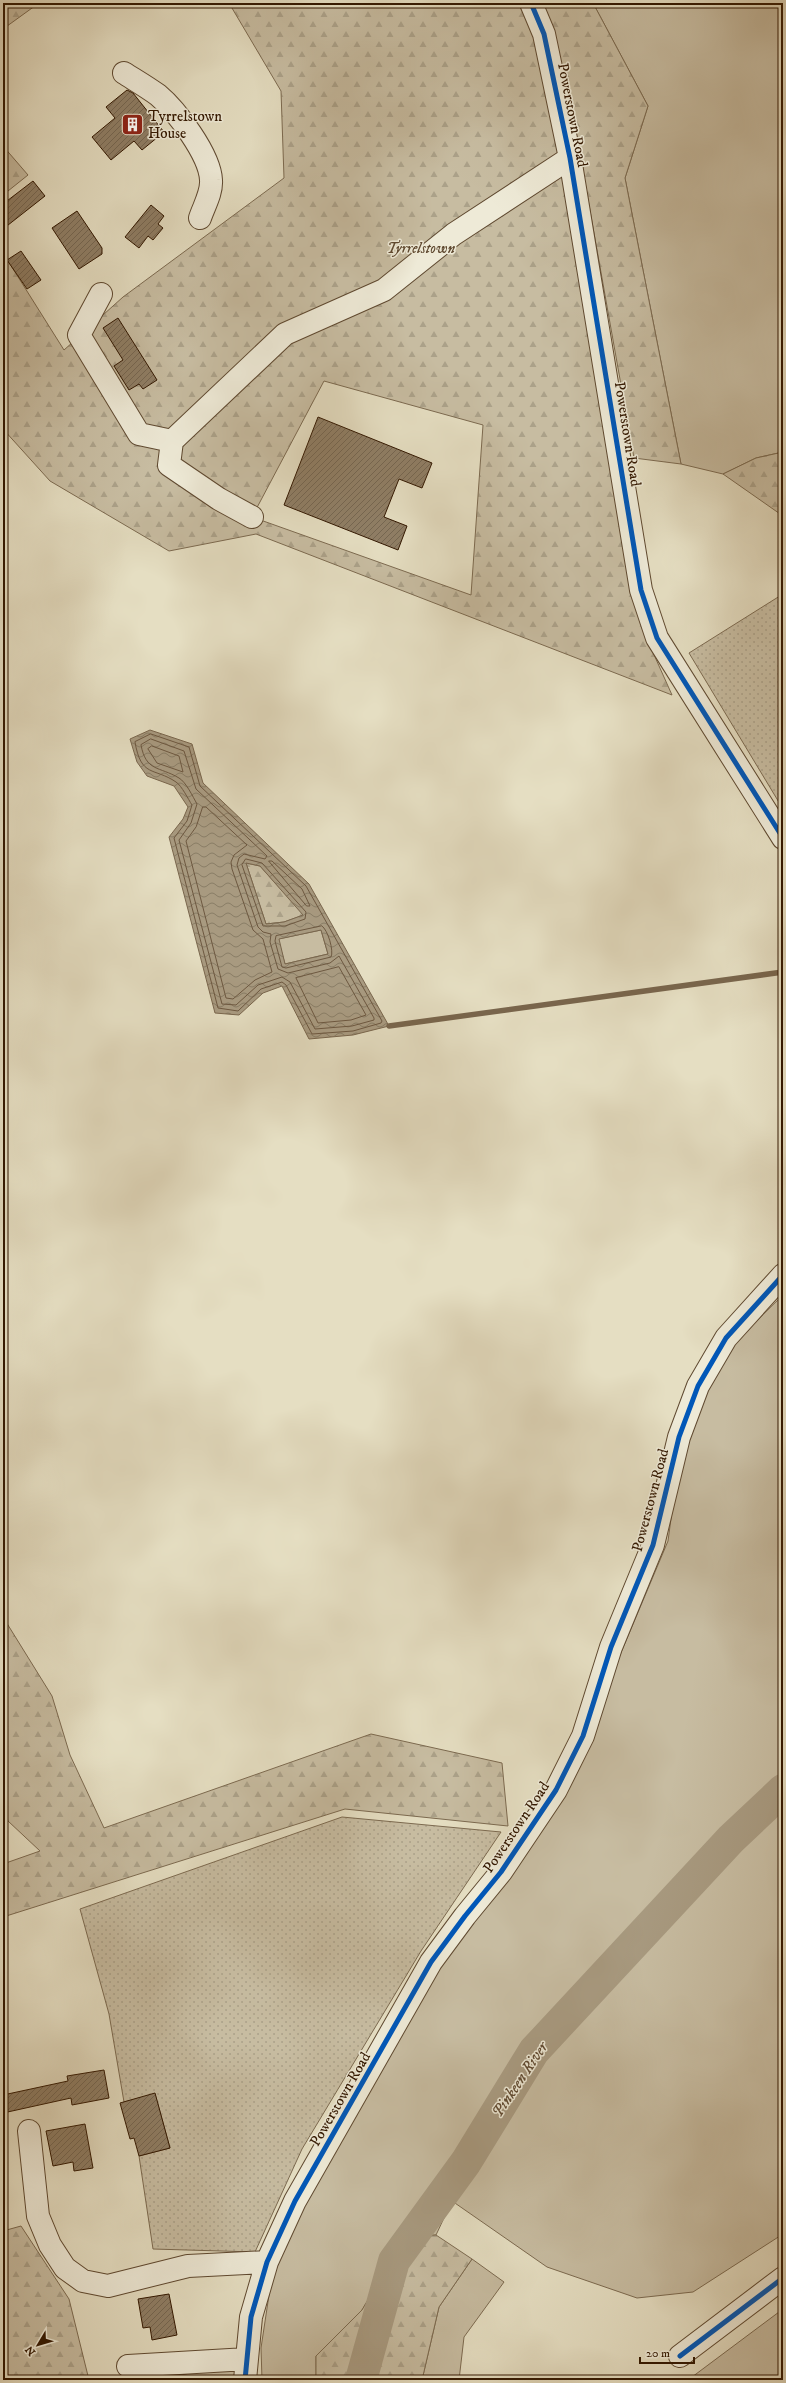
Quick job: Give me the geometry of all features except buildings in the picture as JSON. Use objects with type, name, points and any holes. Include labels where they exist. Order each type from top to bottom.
[{"type":"street","name":"Powerstown Road","points":[[531,3],[544,34],[570,158],[641,590],[657,638],[776,811],[783,838]]},
{"type":"street","points":[[124,73],[158,95],[171,109],[202,152],[211,180],[209,195],[200,218]]},
{"type":"street","points":[[170,465],[172,441],[285,334],[384,290],[454,234],[570,158]]},
{"type":"street","points":[[101,294],[79,335],[139,434],[170,465],[219,499],[252,517]]},
{"type":"street","points":[[139,434],[172,441]]},
{"type":"street","name":"Powerstown Road","points":[[246,2370],[251,2316],[267,2262],[295,2201],[431,1962],[465,1916],[501,1872],[556,1790],[582,1736],[611,1647],[653,1545],[668,1489],[678,1437],[698,1386],[726,1338],[783,1275]]},
{"type":"street","points":[[29,2131],[38,2216],[50,2245],[66,2268],[83,2281],[108,2286],[188,2266],[267,2262]]},
{"type":"street","points":[[680,2356],[783,2278]]},
{"type":"street","points":[[128,2366],[246,2370]]},
{"type":"green space","points":[[3,3],[39,3],[3,29]]},
{"type":"green space","name":"Tyrrelstown","points":[[229,3],[523,3],[538,36],[651,648],[672,695],[256,534],[169,551],[50,481],[3,429],[3,253],[64,350],[123,297],[284,178],[281,91]],"holes":[[[324,381],[483,425],[471,595],[252,517]]]},
{"type":"green space","points":[[542,3],[593,3],[648,106],[625,178],[681,464],[634,458],[581,160]]},
{"type":"green space","points":[[593,3],[783,3],[783,452],[756,458],[723,474],[681,464],[625,178],[648,106]]},
{"type":"green space","points":[[3,146],[28,175],[3,195]]},
{"type":"green space","points":[[783,452],[783,516],[723,474],[756,458]]},
{"type":"green space","points":[[783,594],[783,809],[689,653]]},
{"type":"green space","points":[[246,863],[260,866],[304,915],[284,922],[266,924]]},
{"type":"green space","points":[[321,930],[328,954],[285,964],[278,939]]},
{"type":"green space","points":[[783,1295],[783,2234],[693,2292],[637,2298],[547,2267],[452,2201],[436,2235],[405,2237],[362,2310],[316,2356],[316,2380],[262,2380],[261,2348],[274,2262],[298,2208],[441,1963],[562,1793],[668,1541],[682,1437],[707,1381],[736,1341]]},
{"type":"green space","points":[[3,1617],[52,1696],[70,1755],[104,1828],[371,1734],[502,1763],[508,1826],[345,1809],[3,1917],[3,1864],[40,1851],[8,1821],[3,1805]]},
{"type":"green space","points":[[342,1817],[501,1832],[421,1951],[302,2149],[255,2252],[153,2249],[139,2156],[170,2148],[155,2094],[124,2102],[109,2014],[80,1909]]},
{"type":"green space","points":[[21,2226],[69,2299],[89,2380],[3,2380],[3,2231]]},
{"type":"green space","points":[[436,2235],[472,2259],[439,2307],[422,2380],[316,2380],[316,2356],[362,2310],[405,2237]]},
{"type":"green space","points":[[472,2259],[504,2282],[464,2337],[459,2380],[422,2380],[439,2307]]},
{"type":"green space","points":[[783,2309],[783,2380],[688,2380]]},
{"type":"green space","points":[[221,2365],[239,2366],[239,2380],[162,2380]]},
{"type":"water","points":[[150,730],[192,744],[203,783],[309,884],[389,1026],[353,1035],[309,1039],[282,986],[263,993],[239,1015],[215,1013],[169,837],[183,819],[188,807],[174,786],[147,776],[137,762],[130,739]],"holes":[[[246,863],[260,866],[303,915],[284,922],[266,924]],[[321,930],[328,954],[285,964],[279,939]]]},
{"type":"waterway","points":[[389,1026],[783,972]]},
{"type":"waterway","name":"Pinkeen River","points":[[361,2380],[394,2261],[466,2162],[534,2051],[731,1839],[783,1790]]},
{"type":"cycle path","points":[[531,3],[544,34],[570,158],[641,590],[657,638],[783,838]]},
{"type":"cycle path","points":[[245,2380],[251,2317],[267,2262],[295,2201],[431,1962],[465,1916],[501,1872],[556,1790],[583,1736],[611,1647],[653,1545],[679,1437],[698,1386],[726,1338],[783,1275]]},
{"type":"cycle path","points":[[680,2356],[783,2278]]},
{"type":"place","name":"Tyrrelstown House","points":[[133,125]]}]
